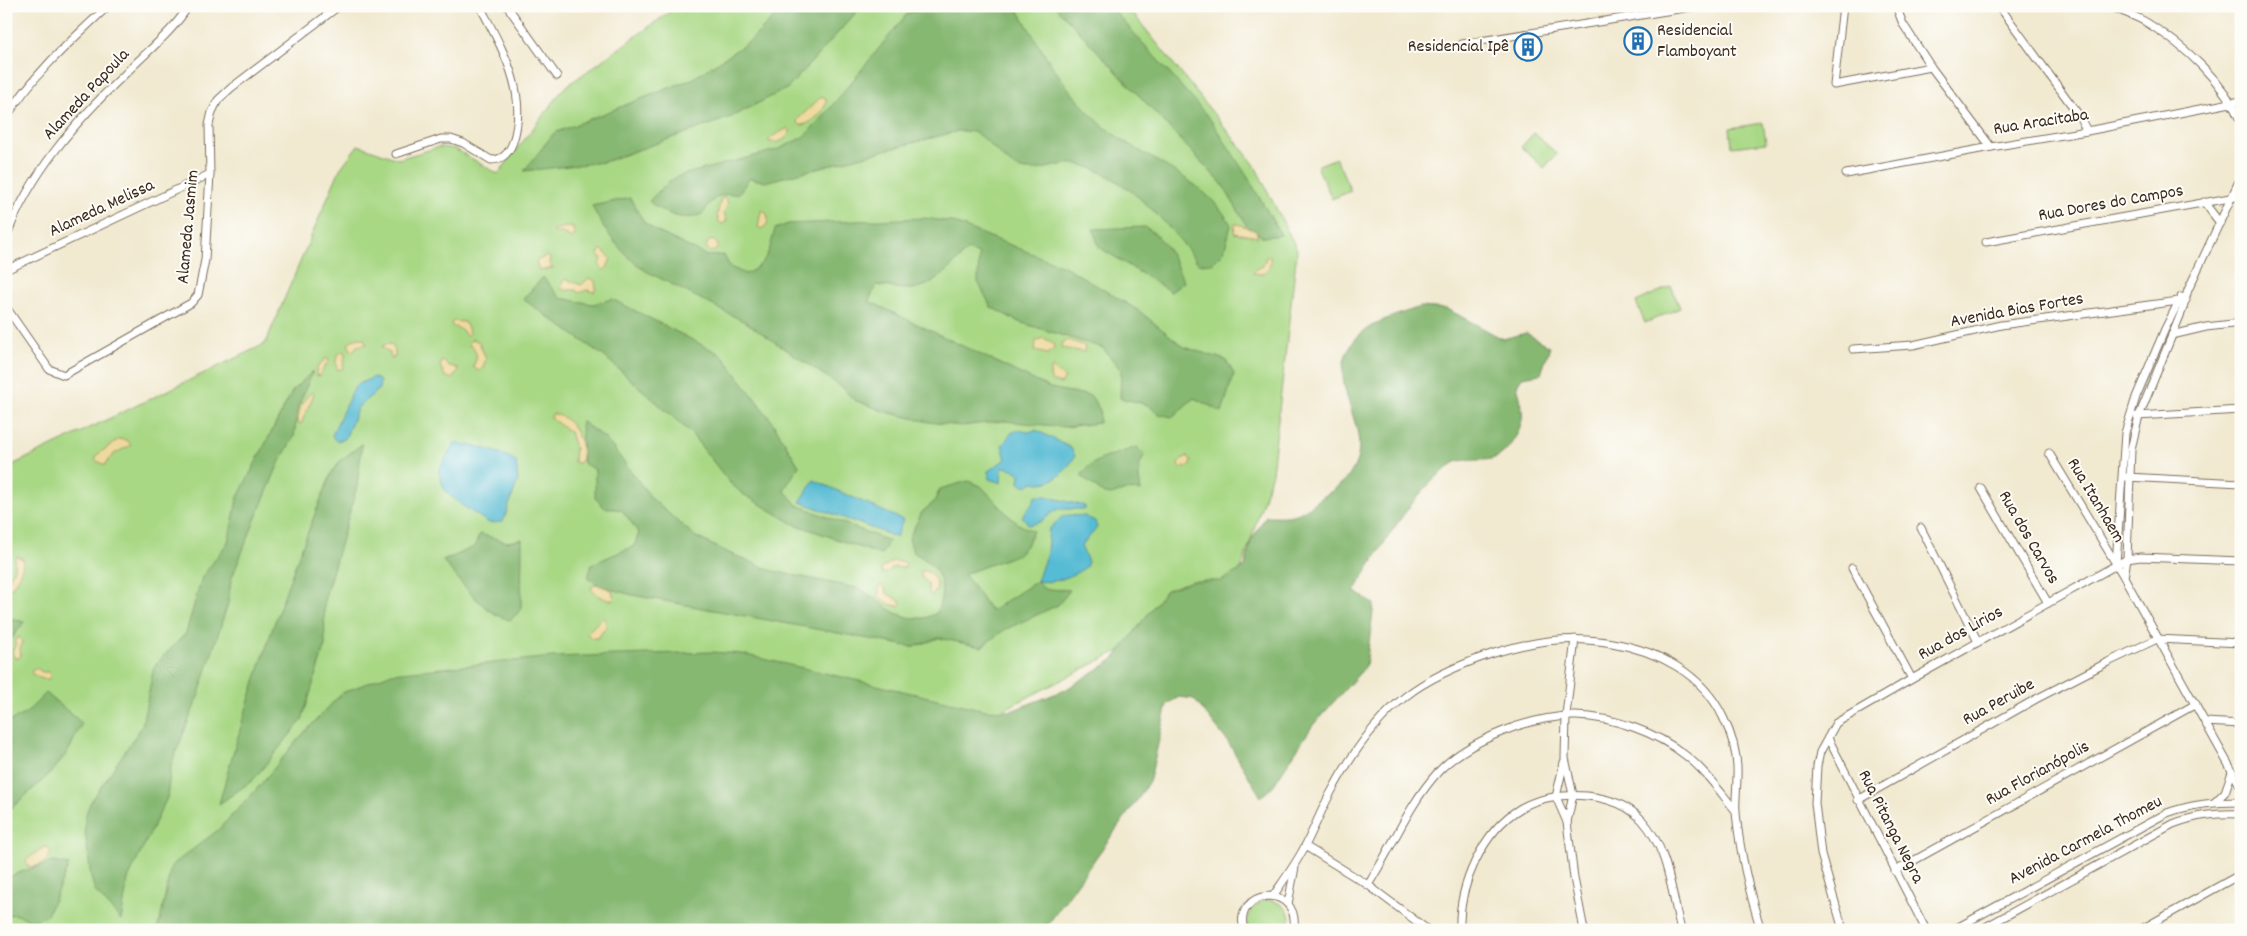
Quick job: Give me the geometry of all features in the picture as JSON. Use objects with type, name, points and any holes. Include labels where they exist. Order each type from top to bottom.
[{"type":"street","points":[[6,118],[38,73],[108,6]]},
{"type":"street","name":"Alameda Papoula","points":[[6,238],[13,220],[37,177],[67,134],[155,45],[188,6]]},
{"type":"street","name":"Alameda Jasmim","points":[[6,306],[49,369],[64,375],[191,303],[198,295],[202,280],[210,174],[209,126],[212,112],[218,100],[339,6]]},
{"type":"street","points":[[396,154],[441,139],[451,139],[463,143],[491,160],[504,157],[508,152],[517,125],[517,93],[504,53],[480,6]]},
{"type":"street","points":[[507,6],[557,76]]},
{"type":"street","points":[[1462,44],[1697,6]]},
{"type":"street","points":[[1843,6],[1834,85],[1931,67]]},
{"type":"street","points":[[1896,6],[1902,24],[1931,67],[1991,147]]},
{"type":"street","points":[[2000,6],[2078,114],[2086,132]]},
{"type":"street","points":[[2110,6],[2147,23],[2182,48],[2216,83],[2231,103],[2241,122]]},
{"type":"street","name":"Rua Aracitaba","points":[[1846,174],[1991,147],[2086,132],[2241,101]]},
{"type":"street","name":"Alameda Melissa","points":[[6,270],[210,174]]},
{"type":"street","points":[[2116,565],[2124,442],[2129,416],[2241,177]]},
{"type":"street","name":"Rua Dores do Campos","points":[[1986,242],[2241,196]]},
{"type":"street","points":[[2204,202],[2220,222]]},
{"type":"street","points":[[2124,576],[2128,560],[2132,450],[2139,416],[2172,335],[2183,300]]},
{"type":"street","name":"Avenida Bias Fortes","points":[[1854,349],[1913,345],[2001,326],[2183,300]]},
{"type":"street","points":[[2172,335],[2206,327],[2241,323]]},
{"type":"street","points":[[2129,416],[2241,410]]},
{"type":"street","name":"Rua Itanhaem","points":[[2048,453],[2124,576],[2157,639],[2196,704],[2241,787]]},
{"type":"street","points":[[2121,477],[2241,483]]},
{"type":"street","name":"Rua dos Carvos","points":[[1981,488],[2048,603]]},
{"type":"street","points":[[1921,528],[1978,642]]},
{"type":"street","name":"Rua dos Lirios","points":[[1843,930],[1827,878],[1816,826],[1817,766],[1820,752],[1836,723],[1912,678],[2128,560],[2140,557],[2241,561]]},
{"type":"street","points":[[1852,568],[1912,678]]},
{"type":"street","points":[[2157,639],[2241,643]]},
{"type":"street","name":"Rua Peruibe","points":[[1858,800],[2044,695],[2157,639]]},
{"type":"street","points":[[1576,640],[1567,717],[1565,758],[1556,797],[1567,822],[1574,878],[1584,930]]},
{"type":"street","points":[[1273,896],[1295,864],[1326,801],[1350,761],[1388,713],[1407,695],[1435,678],[1480,658],[1511,647],[1534,642],[1604,641],[1647,651],[1667,660],[1702,686],[1714,700],[1731,737],[1737,774],[1736,811],[1745,870],[1761,930]]},
{"type":"street","name":"Rua Florianópolis","points":[[1895,871],[2196,704]]},
{"type":"street","points":[[1368,885],[1382,864],[1416,800],[1450,760],[1464,750],[1504,731],[1526,724],[1575,716],[1616,723],[1647,733],[1684,754],[1698,766],[1736,811]]},
{"type":"street","points":[[2205,722],[2241,724]]},
{"type":"street","name":"Rua Pitanga Negra","points":[[1828,738],[1926,930]]},
{"type":"street","points":[[1565,758],[1573,795],[1567,822]]},
{"type":"street","points":[[2215,802],[2225,792],[2232,772]]},
{"type":"street","points":[[1458,929],[1462,900],[1474,865],[1496,830],[1520,808],[1537,801],[1573,795],[1603,798],[1619,804],[1630,809],[1646,825],[1662,851],[1681,930]]},
{"type":"street","name":"Avenida Carmela Thomeu","points":[[1953,930],[2167,813],[2187,805],[2241,802]]},
{"type":"street","name":"Avenida Carmela Thomeu","points":[[1979,930],[2173,824],[2191,817],[2212,813],[2241,814]]},
{"type":"street","points":[[1305,846],[1368,885],[1428,930]]},
{"type":"street","points":[[1288,904],[1295,864]]},
{"type":"street","points":[[2140,930],[2241,874]]},
{"type":"street","points":[[1244,930],[1243,917],[1251,902],[1258,898],[1273,896],[1288,904],[1293,911],[1294,930]]},
{"type":"street","points":[[1972,920],[1979,930]]},
{"type":"green space","points":[[678,6],[1127,6],[1254,164],[1297,250],[1272,473],[1234,592],[995,714],[186,930],[6,930],[6,468],[265,344],[340,169],[358,145],[398,159],[439,147],[455,149],[498,174],[564,88]]},
{"type":"green space","points":[[785,6],[862,6],[788,88],[731,117],[604,162],[524,171],[554,133],[692,79],[750,41]]},
{"type":"green space","points":[[951,6],[1016,6],[1064,83],[1100,123],[1134,148],[1171,169],[1205,193],[1219,208],[1231,225],[1224,252],[1213,263],[1199,264],[1175,234],[1146,204],[1113,179],[1077,164],[1063,164],[1036,170],[1021,169],[1009,163],[979,135],[968,131],[958,131],[765,182],[750,178],[738,194],[719,196],[709,204],[704,212],[696,216],[674,216],[649,201],[669,181],[682,175],[777,150],[803,137],[823,117],[907,14],[922,8],[951,11]]},
{"type":"green space","points":[[1055,6],[1110,6],[1210,119],[1247,176],[1281,235],[1263,237],[1247,226],[1222,184]]},
{"type":"green space","points":[[1763,123],[1766,143],[1732,147],[1730,128]]},
{"type":"green space","points":[[1534,133],[1557,154],[1544,168],[1521,147]]},
{"type":"green space","points":[[1336,158],[1351,191],[1332,199],[1317,166]]},
{"type":"green space","points":[[630,198],[644,222],[656,231],[707,256],[724,255],[730,267],[746,274],[763,261],[769,250],[775,229],[788,224],[924,218],[952,222],[1066,267],[1139,311],[1184,347],[1226,360],[1234,374],[1222,412],[1194,398],[1172,417],[1159,414],[1148,405],[1120,398],[1121,370],[1103,348],[1019,322],[991,307],[978,282],[979,254],[967,250],[948,270],[933,282],[925,286],[907,289],[876,285],[869,301],[1050,388],[1091,396],[1100,410],[1099,423],[1065,427],[1004,421],[961,426],[929,422],[886,412],[854,400],[843,388],[747,323],[646,271],[638,265],[615,242],[602,225],[592,206]]},
{"type":"green space","points":[[1145,227],[1153,232],[1164,244],[1184,282],[1171,292],[1099,247],[1093,229]]},
{"type":"green space","points":[[543,277],[560,298],[593,304],[612,299],[722,355],[771,420],[799,466],[784,490],[797,505],[889,541],[881,555],[794,524],[743,494],[730,483],[690,432],[605,357],[523,299]]},
{"type":"green space","points":[[1671,286],[1680,308],[1645,323],[1636,302]]},
{"type":"green space","points":[[1420,307],[1447,309],[1503,339],[1526,333],[1550,347],[1541,374],[1522,377],[1517,385],[1522,411],[1521,425],[1518,432],[1501,455],[1486,460],[1464,460],[1451,465],[1422,492],[1397,524],[1354,591],[1374,604],[1366,666],[1313,725],[1273,786],[1261,797],[1228,742],[1194,699],[1179,697],[1167,704],[1150,779],[1140,796],[1044,930],[156,930],[160,921],[171,866],[218,830],[256,790],[300,737],[342,693],[392,673],[553,657],[712,652],[742,654],[985,710],[1011,711],[1065,690],[1114,659],[1166,590],[1192,581],[1221,581],[1245,567],[1251,540],[1266,516],[1287,516],[1301,512],[1348,477],[1357,459],[1359,440],[1344,383],[1344,364],[1351,345],[1357,337],[1373,325]]},
{"type":"green space","points":[[313,371],[298,407],[294,437],[280,461],[231,580],[228,603],[199,694],[171,765],[167,798],[128,879],[121,920],[95,891],[91,877],[85,817],[90,803],[142,726],[154,666],[186,633],[202,577],[228,542],[238,497],[293,390]]},
{"type":"green space","points":[[581,421],[606,439],[653,500],[696,537],[773,571],[861,589],[895,613],[911,618],[925,618],[937,613],[942,593],[939,577],[930,564],[913,552],[909,538],[922,512],[934,502],[940,489],[968,481],[981,486],[1009,516],[1020,525],[1033,531],[1028,543],[1019,554],[964,574],[991,611],[1037,581],[1044,589],[1070,590],[1058,605],[1004,630],[981,647],[939,638],[913,647],[632,595],[600,586],[588,578],[592,564],[634,546],[639,533],[622,510],[605,508],[595,498],[595,470],[583,463]]},
{"type":"green space","points":[[362,444],[357,486],[324,601],[325,645],[302,720],[253,780],[219,804],[256,678],[284,595],[315,513],[332,472],[340,461]]},
{"type":"green space","points":[[1137,447],[1145,455],[1139,468],[1141,491],[1126,490],[1111,495],[1104,494],[1081,476],[1091,465],[1098,461]]},
{"type":"green space","points":[[480,534],[507,542],[522,539],[521,610],[510,620],[490,611],[482,604],[443,561],[474,547]]},
{"type":"green space","points":[[6,617],[24,622],[6,646]]},
{"type":"green space","points":[[46,693],[82,723],[69,750],[53,771],[6,813],[6,723],[26,713]]},
{"type":"green space","points":[[53,862],[69,865],[47,915],[34,921],[14,914],[6,916],[6,878]]},
{"type":"green space","points":[[1265,900],[1277,902],[1286,909],[1290,918],[1289,930],[1249,930],[1248,916],[1250,912],[1256,905]]},
{"type":"sand","points":[[821,97],[825,97],[826,104],[821,113],[808,123],[800,125],[797,122],[798,119]]},
{"type":"sand","points":[[788,128],[789,134],[784,139],[778,142],[768,141],[773,136]]},
{"type":"sand","points":[[721,198],[724,198],[728,203],[724,213],[727,221],[722,224],[719,222],[717,215]]},
{"type":"sand","points":[[761,210],[766,212],[768,218],[767,225],[761,229],[758,227]]},
{"type":"sand","points":[[1235,224],[1256,231],[1258,237],[1234,233]]},
{"type":"sand","points":[[572,226],[575,236],[572,238],[562,233],[554,233],[552,230]]},
{"type":"sand","points":[[712,240],[718,246],[712,252],[706,246]]},
{"type":"sand","points":[[601,249],[611,258],[607,268],[604,270],[599,265],[602,259],[598,254]]},
{"type":"sand","points":[[547,256],[550,258],[549,263],[553,268],[539,271],[536,261]]},
{"type":"sand","points":[[1267,256],[1270,257],[1270,265],[1267,269],[1261,274],[1253,273],[1254,270],[1262,266]]},
{"type":"sand","points":[[589,278],[595,281],[596,289],[594,292],[587,290],[578,293],[576,290],[564,290],[561,288],[563,281],[566,279],[581,285]]},
{"type":"sand","points":[[453,321],[464,322],[469,334],[466,336],[462,330],[452,326]]},
{"type":"sand","points":[[1043,338],[1051,342],[1054,347],[1048,354],[1035,351],[1036,341]]},
{"type":"sand","points":[[364,339],[367,344],[357,346],[352,352],[348,344],[352,340]]},
{"type":"sand","points":[[473,339],[479,342],[486,359],[482,369],[479,371],[473,367],[477,357],[474,348],[469,345]]},
{"type":"sand","points":[[1069,340],[1085,346],[1084,352],[1061,348],[1062,343]]},
{"type":"sand","points":[[391,344],[395,350],[395,357],[391,359],[390,353],[381,347]]},
{"type":"sand","points":[[341,352],[345,352],[345,358],[343,368],[338,370],[336,360]]},
{"type":"sand","points":[[326,358],[329,360],[319,376],[316,375],[317,368]]},
{"type":"sand","points":[[443,360],[447,365],[457,368],[458,371],[452,379],[445,376],[440,366]]},
{"type":"sand","points":[[1052,368],[1065,378],[1061,384],[1051,381],[1050,373]]},
{"type":"sand","points":[[312,392],[314,394],[301,424],[298,423],[298,414],[301,406]]},
{"type":"sand","points":[[552,414],[559,415],[565,419],[576,431],[582,447],[581,461],[578,463],[574,462],[575,448],[570,432],[553,420]]},
{"type":"sand","points":[[119,439],[126,440],[131,445],[114,454],[105,465],[95,460],[98,454]]},
{"type":"sand","points":[[1187,456],[1191,460],[1190,466],[1180,468],[1179,462]]},
{"type":"sand","points":[[17,556],[23,559],[20,574],[11,588],[8,588],[6,585],[14,569]]},
{"type":"sand","points":[[893,561],[904,562],[906,564],[905,568],[894,567],[886,573],[882,573],[881,569]]},
{"type":"sand","points":[[921,571],[928,572],[935,579],[937,589],[933,595],[929,594],[928,584],[921,576]]},
{"type":"sand","points":[[596,584],[612,590],[614,600],[604,598],[595,593],[591,588]]},
{"type":"sand","points":[[882,585],[888,594],[900,601],[901,604],[899,606],[891,605],[879,597],[879,586]]},
{"type":"sand","points":[[602,618],[605,619],[606,627],[598,638],[591,638],[587,633]]},
{"type":"sand","points":[[19,637],[23,642],[20,649],[21,656],[14,658],[12,651],[16,645],[14,641]]},
{"type":"sand","points":[[37,668],[42,672],[49,672],[49,679],[42,679],[32,674],[31,671]]},
{"type":"sand","points":[[44,847],[47,847],[51,852],[47,859],[38,866],[27,866],[26,860]]},
{"type":"water","points":[[374,377],[380,381],[379,389],[358,407],[345,439],[336,441],[332,436],[354,388]]},
{"type":"water","points":[[1019,430],[1029,432],[1036,430],[1071,448],[1075,456],[1063,472],[1046,482],[1033,482],[1027,486],[1019,483],[1020,474],[1013,469],[1002,467],[1001,483],[989,479],[988,471],[1006,459],[1002,446],[1011,433]]},
{"type":"water","points":[[455,443],[487,449],[516,461],[518,480],[503,522],[489,523],[460,504],[445,491],[438,471]]},
{"type":"water","points":[[814,480],[903,520],[896,537],[800,502]]},
{"type":"water","points":[[1035,496],[1045,496],[1085,506],[1085,509],[1058,509],[1040,522],[1029,525],[1022,516],[1033,503]]},
{"type":"water","points":[[1063,516],[1084,516],[1095,521],[1097,528],[1081,546],[1088,562],[1086,567],[1063,579],[1044,582],[1037,581],[1047,552],[1049,529]]},
{"type":"place","name":"Residencial Flamboyant","points":[[1638,41]]},
{"type":"place","name":"Residencial Ipê","points":[[1528,47]]}]
